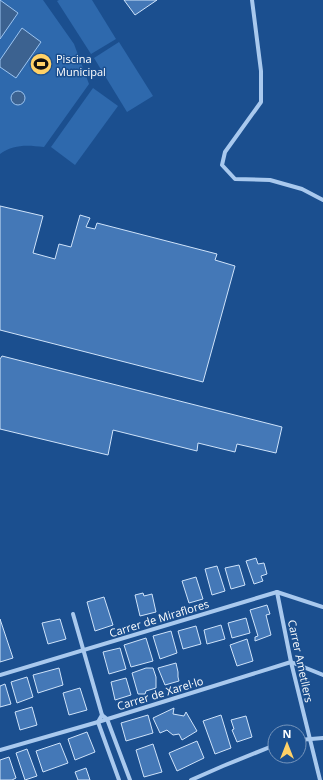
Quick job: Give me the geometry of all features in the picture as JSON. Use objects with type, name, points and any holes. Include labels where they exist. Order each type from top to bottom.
[{"type":"street","points":[[252,0],[261,71],[261,102],[225,152],[222,165],[235,178],[270,180],[302,189],[323,200]]},
{"type":"street","points":[[277,592],[323,607]]},
{"type":"street","name":"Carrer de Miraflores","points":[[0,675],[277,592]]},
{"type":"street","name":"Carrer Ametllers","points":[[277,592],[290,662],[320,780]]},
{"type":"street","points":[[73,614],[102,715],[107,719],[130,780]]},
{"type":"street","points":[[290,662],[323,675]]},
{"type":"street","name":"Carrer de Xarel·lo","points":[[0,750],[98,722],[290,662]]},
{"type":"street","points":[[102,715],[98,722],[119,780]]},
{"type":"street","points":[[309,738],[323,738]]},
{"type":"street","points":[[191,780],[267,748]]},
{"type":"shaded area","name":"Piscina Municipal","points":[[0,0],[43,0],[74,44],[89,84],[44,147],[21,146],[10,148],[0,154]]},
{"type":"shaded area","points":[[0,0],[18,13],[0,39]]},
{"type":"shaded area","points":[[92,0],[116,39],[91,54],[57,1]]},
{"type":"shaded area","points":[[22,28],[41,42],[16,78],[0,67],[0,60]]},
{"type":"shaded area","points":[[119,42],[153,96],[127,112],[94,58]]},
{"type":"shaded area","points":[[93,88],[118,106],[75,165],[51,147]]},
{"type":"shaded area","points":[[15,91],[21,91],[25,95],[25,101],[21,105],[15,105],[11,101],[11,95]]},
{"type":"building","points":[[124,0],[157,0],[135,15]]},
{"type":"building","points":[[0,206],[43,216],[33,253],[55,259],[59,244],[71,247],[80,215],[90,218],[86,227],[95,229],[97,223],[217,254],[215,260],[235,266],[203,382],[0,330]]},
{"type":"building","points":[[2,356],[282,427],[276,453],[237,444],[235,452],[198,443],[197,451],[113,430],[108,455],[0,429],[0,359]]},
{"type":"building","points":[[256,558],[258,564],[264,563],[267,574],[261,576],[263,581],[254,584],[246,561]]},
{"type":"building","points":[[239,565],[245,585],[231,589],[225,568]]},
{"type":"building","points":[[217,566],[225,591],[212,595],[205,569]]},
{"type":"building","points":[[196,577],[203,599],[189,603],[182,581]]},
{"type":"building","points":[[143,593],[144,596],[152,594],[156,612],[140,616],[135,595]]},
{"type":"building","points":[[104,597],[113,625],[95,631],[87,602]]},
{"type":"building","points":[[267,605],[270,614],[266,615],[271,635],[255,641],[255,637],[258,636],[250,610]]},
{"type":"building","points":[[246,618],[250,633],[232,638],[228,623]]},
{"type":"building","points":[[0,619],[13,658],[0,662]]},
{"type":"building","points":[[60,619],[66,639],[48,644],[42,623]]},
{"type":"building","points":[[221,625],[225,639],[207,644],[204,630]]},
{"type":"building","points":[[196,626],[201,644],[183,649],[178,631]]},
{"type":"building","points":[[171,631],[177,653],[160,659],[153,636]]},
{"type":"building","points":[[146,638],[153,661],[131,667],[124,645]]},
{"type":"building","points":[[247,639],[253,661],[237,666],[230,645]]},
{"type":"building","points":[[120,648],[126,669],[109,674],[103,652]]},
{"type":"building","points":[[176,663],[179,681],[165,685],[158,668]]},
{"type":"building","points":[[59,668],[63,685],[38,693],[33,675]]},
{"type":"building","points":[[146,668],[153,668],[156,677],[156,688],[146,691],[145,694],[138,694],[132,673]]},
{"type":"building","points":[[27,677],[33,697],[17,703],[11,682]]},
{"type":"building","points":[[126,678],[131,695],[115,700],[111,682]]},
{"type":"building","points":[[5,684],[11,704],[0,707],[0,686]]},
{"type":"building","points":[[80,688],[87,710],[69,715],[63,693]]},
{"type":"building","points":[[32,707],[37,725],[20,730],[15,712]]},
{"type":"building","points":[[174,708],[173,714],[184,716],[186,712],[197,731],[182,740],[179,734],[173,735],[167,730],[160,733],[153,718]]},
{"type":"building","points":[[148,715],[153,733],[126,741],[121,723]]},
{"type":"building","points":[[221,715],[231,748],[215,754],[203,721]]},
{"type":"building","points":[[246,716],[252,737],[237,742],[232,730],[234,729],[231,720]]},
{"type":"building","points":[[87,732],[95,752],[75,760],[68,739]]},
{"type":"building","points":[[197,741],[204,758],[177,771],[169,753]]},
{"type":"building","points":[[60,743],[68,763],[43,772],[36,751]]},
{"type":"building","points":[[153,744],[162,772],[144,777],[136,750]]},
{"type":"building","points":[[27,749],[37,776],[25,780],[16,753]]},
{"type":"building","points":[[9,757],[16,778],[12,780],[0,780],[0,760]]},
{"type":"building","points":[[86,768],[90,780],[78,780],[75,772]]},
{"type":"place","name":"Piscina Municipal","points":[[41,64]]}]
